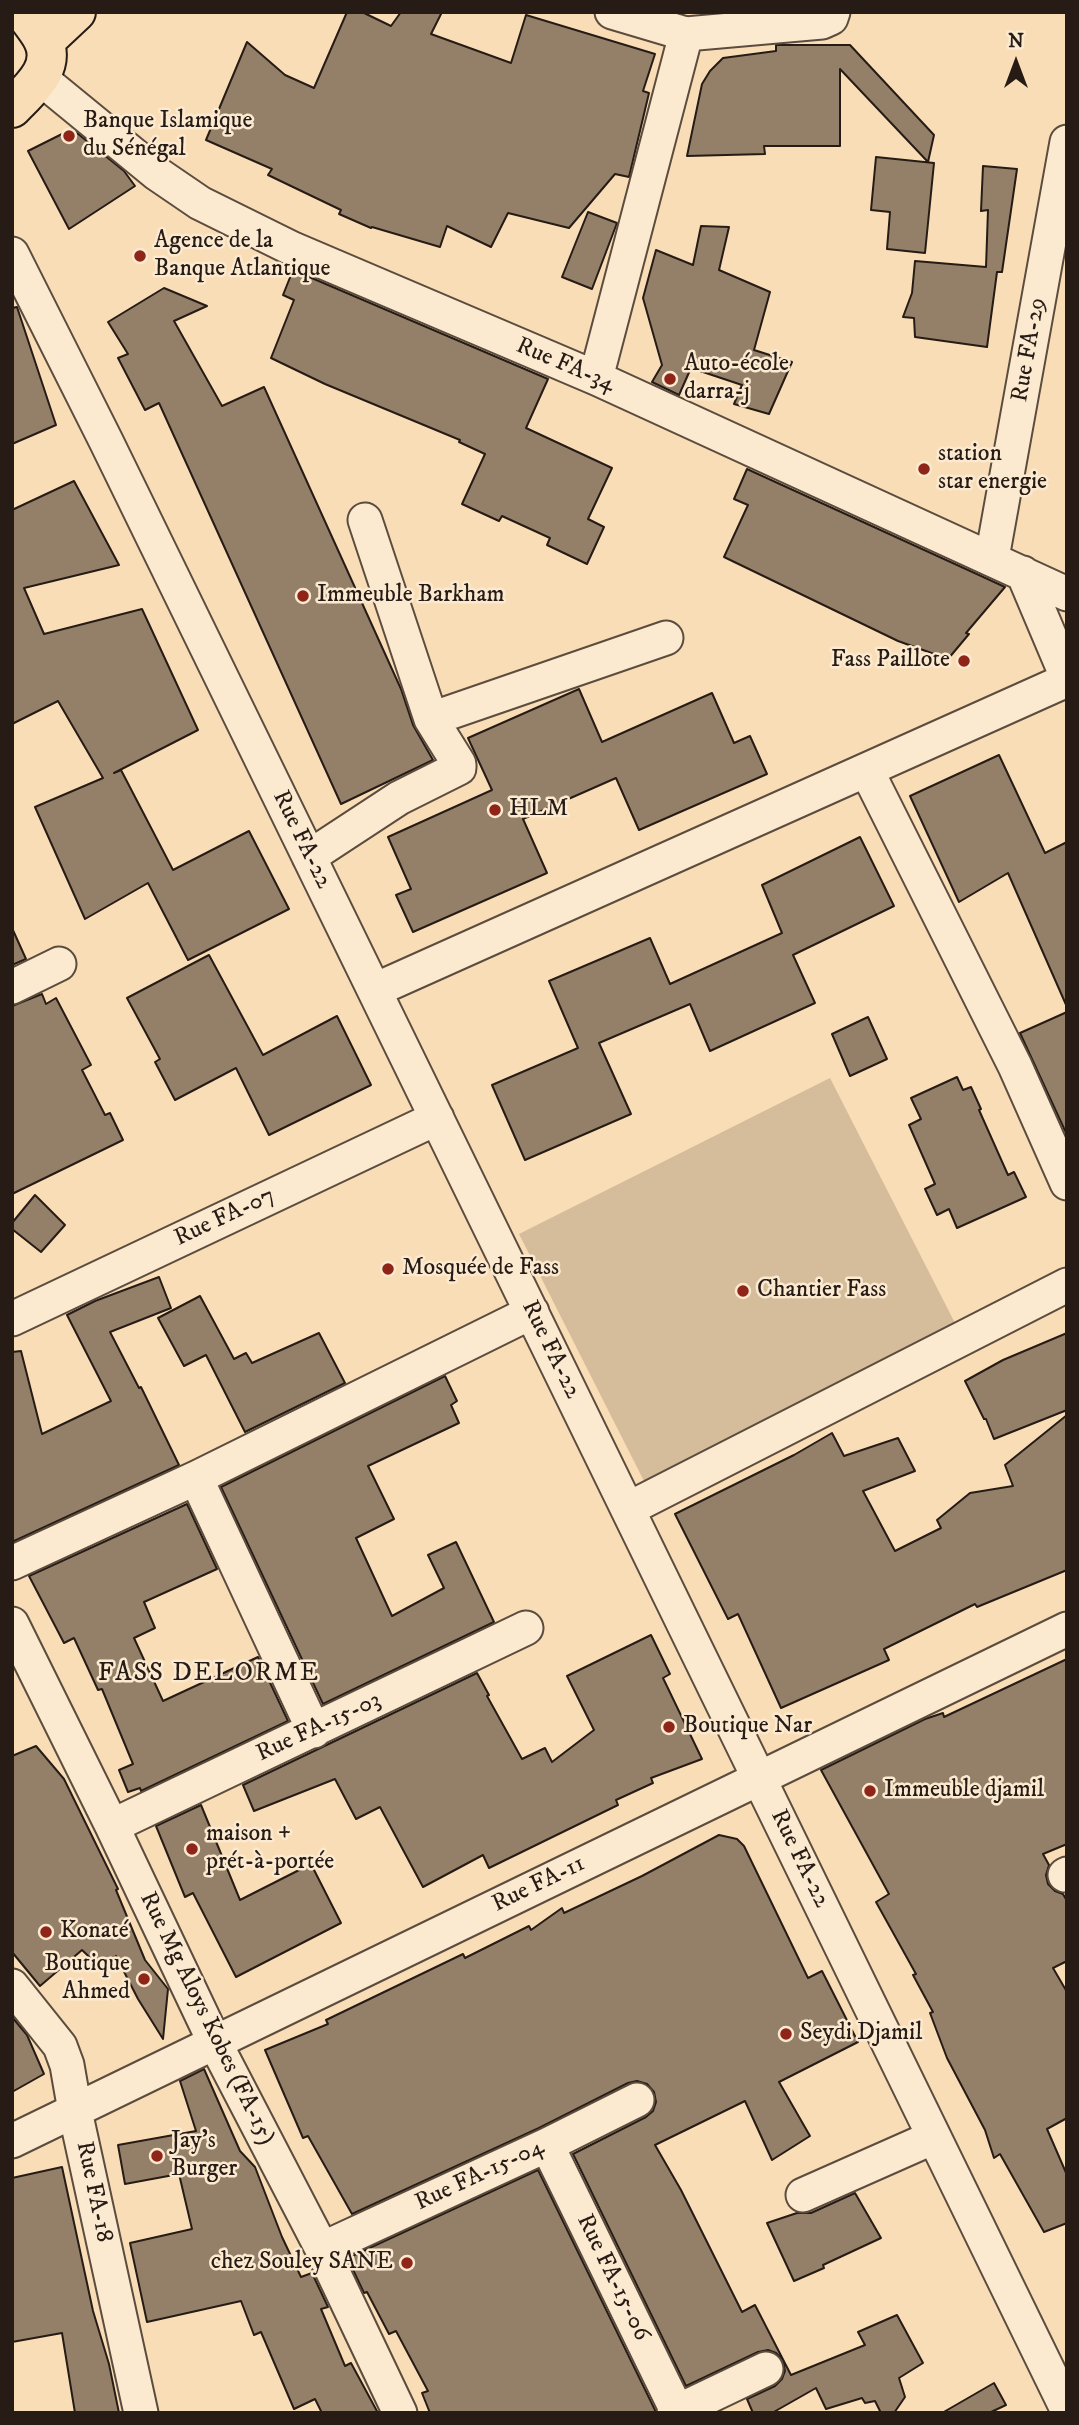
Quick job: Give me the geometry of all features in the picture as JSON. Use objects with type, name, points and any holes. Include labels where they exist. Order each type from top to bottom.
[{"type":"main road","points":[[12,108],[36,44],[76,12]]},
{"type":"street","points":[[612,12],[686,34],[822,22],[832,15]]},
{"type":"street","points":[[596,378],[686,34]]},
{"type":"street","name":"Rue FA-34","points":[[36,44],[118,142],[156,173],[200,203],[293,249],[596,378],[1067,594]]},
{"type":"street","name":"Rue FA-29","points":[[992,558],[1067,142]]},
{"type":"street","name":"Rue FA-22","points":[[12,254],[375,990],[1067,2409]]},
{"type":"street","points":[[309,857],[399,798],[459,768],[431,719],[365,520]]},
{"type":"street","points":[[375,990],[867,771],[1067,678],[1023,573]]},
{"type":"street","points":[[431,719],[666,638]]},
{"type":"street","points":[[867,771],[1014,1066],[1067,1183]]},
{"type":"street","points":[[12,988],[60,964]]},
{"type":"street","name":"Rue FA-07","points":[[12,1319],[437,1118]]},
{"type":"street","points":[[628,1509],[1067,1285]]},
{"type":"street","points":[[12,1563],[196,1478],[532,1312]]},
{"type":"street","points":[[196,1478],[314,1731]]},
{"type":"street","name":"Rue Mg Aloys Kobes (FA-15)","points":[[12,1625],[112,1826],[215,2043],[322,2249],[400,2413]]},
{"type":"street","name":"Rue FA-15-03","points":[[112,1826],[526,1628]]},
{"type":"street","name":"Rue FA-11","points":[[12,2141],[1067,1629]]},
{"type":"street","name":"Rue FA-18","points":[[12,1986],[60,2046],[67,2065],[141,2413]]},
{"type":"street","name":"Rue FA-15-04","points":[[322,2249],[547,2146],[637,2100]]},
{"type":"street","points":[[803,2195],[934,2137]]},
{"type":"street","name":"Rue FA-15-06","points":[[547,2146],[675,2412]]},
{"type":"street","points":[[675,2412],[766,2369]]},
{"type":"shaded area","name":"Chantier Fass","points":[[830,1078],[958,1329],[646,1485],[519,1234]]},
{"type":"building","points":[[347,12],[362,12],[391,26],[401,12],[442,12],[431,34],[511,63],[526,15],[655,54],[643,91],[649,93],[629,177],[615,174],[569,228],[508,213],[491,247],[447,226],[440,247],[371,228],[339,214],[341,210],[268,175],[272,169],[206,140],[247,42],[285,75],[314,88]]},
{"type":"building","points":[[776,45],[850,45],[934,135],[928,162],[840,69],[840,146],[764,146],[765,154],[687,156],[702,84],[710,71],[723,58],[776,51]]},
{"type":"building","points":[[72,129],[124,171],[135,186],[69,229],[28,151]]},
{"type":"building","points":[[876,157],[934,163],[925,253],[887,249],[890,212],[871,210]]},
{"type":"building","points":[[983,166],[1017,169],[1002,272],[997,272],[987,347],[915,337],[914,318],[903,317],[912,293],[915,261],[986,267],[988,210],[981,211]]},
{"type":"building","points":[[588,212],[617,223],[592,289],[562,277]]},
{"type":"building","points":[[701,226],[729,227],[719,270],[770,292],[754,350],[792,362],[769,414],[734,404],[742,385],[691,368],[679,395],[652,382],[662,365],[643,298],[656,250],[693,265]]},
{"type":"building","points":[[293,270],[548,379],[526,428],[612,468],[588,519],[604,527],[587,564],[547,545],[550,538],[502,516],[499,521],[462,504],[485,454],[459,442],[460,440],[325,384],[271,358],[294,300],[283,295]]},
{"type":"building","name":"Immeuble Barkham","points":[[164,288],[207,306],[174,321],[222,406],[264,387],[401,689],[413,725],[433,760],[341,804],[159,403],[145,410],[118,358],[128,354],[108,322]]},
{"type":"building","points":[[17,307],[56,425],[12,444],[12,308]]},
{"type":"building","points":[[747,469],[1005,587],[948,659],[898,641],[724,557],[748,505],[734,499]]},
{"type":"building","points":[[74,481],[119,565],[24,588],[44,634],[142,609],[198,730],[114,773],[121,770],[173,870],[249,831],[289,909],[188,960],[148,883],[85,919],[35,807],[103,778],[58,701],[12,724],[12,510]]},
{"type":"building","name":"HLM","points":[[579,689],[602,742],[712,693],[734,743],[750,736],[767,774],[639,830],[616,778],[523,819],[547,873],[413,932],[396,895],[411,889],[388,837],[492,790],[468,738]]},
{"type":"building","points":[[999,755],[1045,853],[1067,842],[1067,1007],[1008,873],[959,902],[910,796]]},
{"type":"building","points":[[860,837],[894,906],[793,955],[815,1003],[710,1051],[690,1004],[599,1043],[631,1114],[525,1160],[492,1085],[578,1048],[549,981],[650,938],[670,984],[782,933],[762,885]]},
{"type":"building","points":[[12,928],[26,959],[12,965]]},
{"type":"building","points":[[209,955],[263,1055],[337,1016],[371,1085],[269,1135],[236,1068],[175,1100],[155,1062],[160,1059],[127,998]]},
{"type":"building","points":[[42,994],[46,1004],[56,998],[91,1065],[82,1070],[105,1115],[110,1113],[123,1140],[12,1194],[12,1006]]},
{"type":"building","points":[[1067,1012],[1067,1135],[1020,1033]]},
{"type":"building","points":[[868,1017],[887,1059],[850,1076],[832,1034]]},
{"type":"building","points":[[957,1077],[963,1090],[971,1087],[1008,1175],[1014,1172],[1026,1197],[957,1228],[949,1209],[937,1215],[925,1189],[935,1184],[909,1125],[921,1119],[911,1098]]},
{"type":"building","points":[[35,1195],[65,1225],[41,1252],[12,1229],[12,1223]]},
{"type":"building","points":[[159,1277],[171,1308],[110,1332],[139,1388],[141,1387],[179,1465],[12,1542],[12,1352],[21,1351],[42,1434],[111,1401],[67,1315],[95,1301]]},
{"type":"building","points":[[200,1296],[234,1359],[246,1353],[252,1363],[319,1333],[345,1383],[245,1432],[206,1355],[184,1366],[158,1318]]},
{"type":"building","points":[[1067,1333],[1067,1410],[994,1439],[965,1381],[1003,1360]]},
{"type":"building","points":[[445,1376],[457,1401],[451,1405],[459,1423],[368,1466],[394,1519],[356,1538],[392,1616],[444,1588],[428,1555],[456,1542],[494,1622],[323,1704],[221,1487]]},
{"type":"building","points":[[1067,1415],[1067,1570],[977,1607],[975,1604],[884,1649],[889,1660],[781,1708],[738,1614],[728,1619],[675,1514],[794,1455],[832,1433],[844,1456],[898,1438],[915,1471],[863,1491],[895,1551],[941,1528],[937,1520],[970,1493],[1013,1486],[1005,1465]]},
{"type":"building","points":[[187,1504],[217,1569],[144,1602],[155,1628],[134,1638],[163,1701],[258,1657],[288,1721],[141,1791],[140,1788],[128,1792],[119,1770],[133,1764],[102,1689],[98,1690],[74,1638],[64,1643],[29,1576]]},
{"type":"building","points":[[651,1635],[670,1674],[663,1678],[702,1759],[651,1778],[653,1783],[616,1800],[618,1805],[489,1868],[483,1855],[423,1887],[380,1807],[356,1819],[335,1779],[254,1811],[243,1785],[477,1673],[522,1759],[545,1748],[552,1762],[594,1730],[567,1676]]},
{"type":"building","points":[[1067,1659],[1067,1844],[1043,1854],[1049,1865],[1046,1875],[1048,1884],[1063,1894],[1067,1901],[1067,1961],[1053,1968],[1067,1992],[1067,2118],[1047,2129],[1067,2175],[1067,2223],[1044,2232],[1000,2154],[994,2158],[985,2130],[947,2058],[930,2013],[933,2012],[913,1975],[916,1974],[876,1902],[889,1894],[821,1770],[925,1719],[943,1713],[944,1717]]},
{"type":"building","points":[[36,1746],[64,1779],[118,1889],[116,1890],[145,1960],[168,1989],[163,2039],[116,1956],[103,1970],[82,1950],[40,1986],[12,1952],[12,1756]]},
{"type":"building","points":[[201,1805],[240,1900],[311,1864],[341,1923],[236,1977],[193,1893],[185,1897],[156,1826]]},
{"type":"building","points":[[719,1835],[737,1839],[744,1846],[808,1978],[822,1971],[858,2042],[779,2082],[810,2136],[772,2160],[745,2101],[655,2145],[681,2190],[742,2312],[755,2305],[791,2375],[865,2345],[858,2332],[897,2315],[923,2363],[899,2378],[905,2397],[894,2413],[881,2413],[875,2401],[865,2403],[862,2398],[826,2409],[816,2388],[772,2413],[753,2413],[747,2399],[775,2386],[785,2371],[783,2360],[768,2350],[758,2352],[686,2386],[573,2154],[653,2111],[656,2102],[654,2092],[647,2084],[637,2081],[628,2083],[539,2128],[352,2214],[308,2136],[303,2138],[265,2050],[328,2024],[326,2020],[463,1954],[465,1958],[529,1926],[531,1930],[562,1908],[564,1913]]},
{"type":"building","points":[[12,2017],[27,2035],[44,2074],[12,2092]]},
{"type":"building","points":[[204,2069],[240,2151],[255,2167],[301,2277],[312,2273],[328,2307],[321,2309],[345,2366],[351,2363],[378,2413],[322,2413],[315,2399],[294,2409],[261,2332],[254,2335],[241,2301],[147,2322],[130,2243],[192,2229],[179,2174],[125,2184],[118,2145],[196,2131],[180,2081]]},
{"type":"building","points":[[62,2167],[93,2311],[109,2364],[119,2413],[75,2413],[62,2333],[12,2342],[12,2178]]},
{"type":"building","points":[[538,2170],[655,2413],[430,2413],[422,2393],[428,2391],[396,2331],[389,2334],[367,2292],[364,2293],[348,2259],[350,2257]]},
{"type":"building","points":[[855,2193],[881,2238],[794,2281],[767,2223],[797,2213],[811,2213]]},
{"type":"building","points":[[994,2383],[1006,2405],[989,2413],[942,2413]]},
{"type":"place","name":"Banque Islamique du Sénégal","points":[[69,136]]},
{"type":"place","name":"Agence de la Banque Atlantique","points":[[140,256]]},
{"type":"place","name":"Auto-école darra-j","points":[[670,379]]},
{"type":"place","name":"station star energie","points":[[924,469]]},
{"type":"place","name":"Immeuble Barkham","points":[[303,596]]},
{"type":"place","name":"Fass Paillote","points":[[964,661]]},
{"type":"place","name":"HLM","points":[[495,810]]},
{"type":"place","name":"Mosquée de Fass","points":[[388,1269]]},
{"type":"place","name":"Chantier Fass","points":[[743,1291]]},
{"type":"place","name":"Boutique Nar","points":[[669,1727]]},
{"type":"place","name":"Immeuble djamil","points":[[870,1791]]},
{"type":"place","name":"maison + prét-à-portée","points":[[192,1849]]},
{"type":"place","name":"Konaté","points":[[46,1932]]},
{"type":"place","name":"Boutique Ahmed","points":[[144,1979]]},
{"type":"place","name":"Seydi Djamil","points":[[786,2034]]},
{"type":"place","name":"Jay's Burger","points":[[157,2156]]},
{"type":"place","name":"chez Souley SANE","points":[[407,2263]]},
{"type":"district","name":"FASS DELORME","points":[[209,1675]]}]
